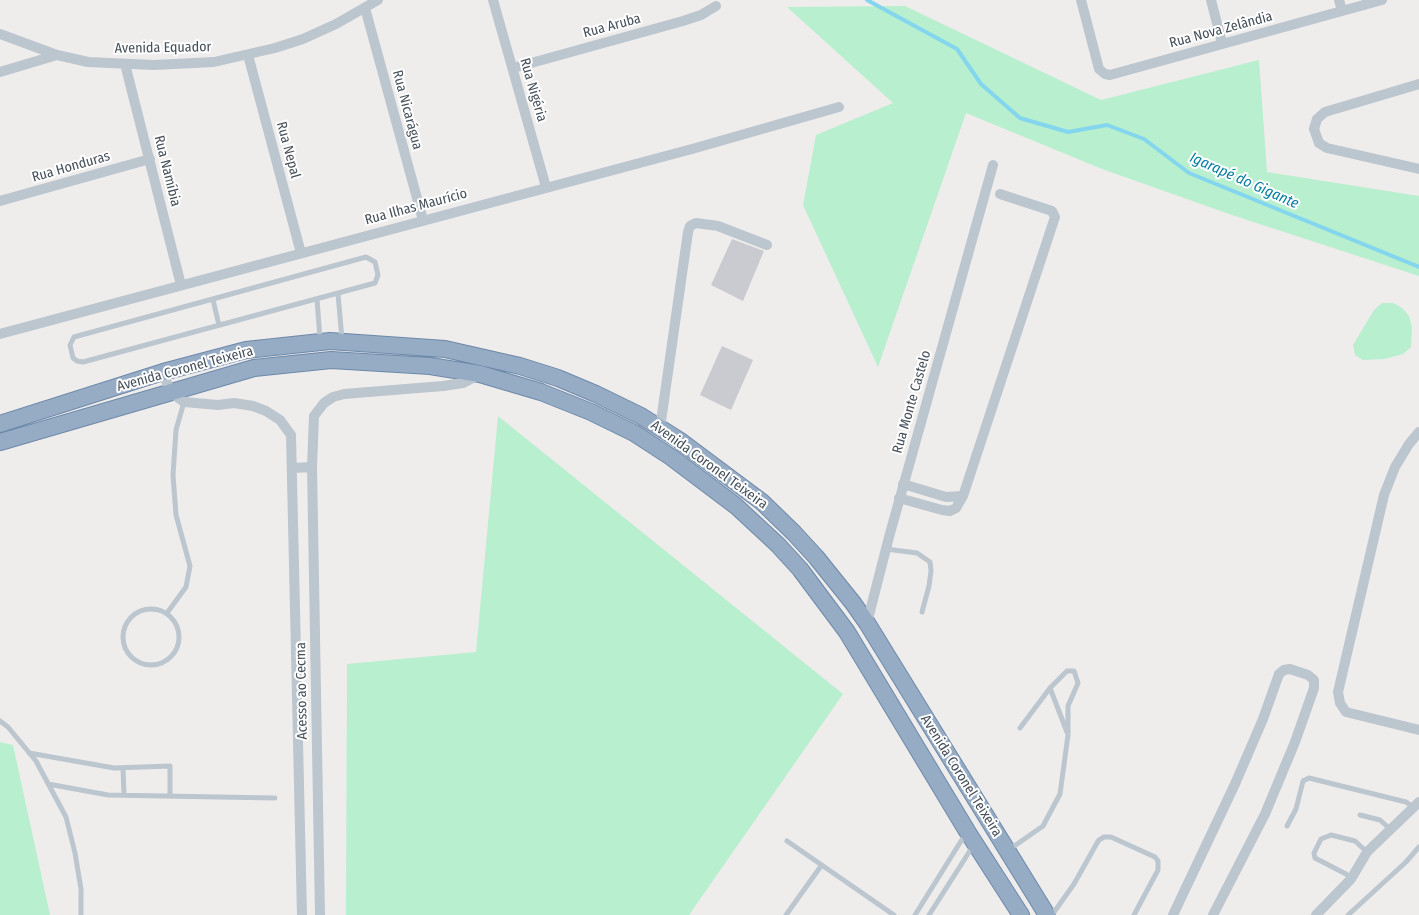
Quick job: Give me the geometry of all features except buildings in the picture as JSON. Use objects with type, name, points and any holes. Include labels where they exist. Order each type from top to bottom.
[{"type":"highway","name":"Avenida Coronel Teixeira","points":[[0,424],[163,372],[246,350],[320,342],[445,349],[520,366],[558,378],[596,394],[660,428],[769,508],[822,564],[853,603],[866,623],[1047,915]]},
{"type":"highway","name":"Avenida Coronel Teixeira","points":[[0,442],[254,368],[331,360],[430,366],[480,374],[562,400],[634,434],[671,457],[748,516],[800,568],[847,632],[971,837],[1021,915]]},
{"type":"street","name":"Avenida Equador","points":[[0,34],[57,55],[88,62],[154,66],[214,62],[248,55],[303,39],[378,0]]},
{"type":"street","name":"Rua Nigéria","points":[[493,0],[546,187]]},
{"type":"street","name":"Rua Nova Zelândia","points":[[1081,0],[1099,68],[1105,74],[1110,75],[1382,0]]},
{"type":"street","points":[[1211,0],[1222,43]]},
{"type":"street","points":[[1339,0],[1342,11]]},
{"type":"street","name":"Rua Aruba","points":[[513,68],[684,21],[701,15],[716,6]]},
{"type":"street","name":"Rua Nicarágua","points":[[365,8],[423,220]]},
{"type":"street","points":[[0,72],[57,55]]},
{"type":"street","name":"Rua Nepal","points":[[248,55],[301,253]]},
{"type":"street","name":"Rua Namíbia","points":[[125,64],[181,285]]},
{"type":"street","points":[[1419,84],[1324,112],[1317,119],[1314,129],[1319,142],[1327,148],[1419,168]]},
{"type":"street","name":"Rua Ilhas Maurício","points":[[0,334],[692,149],[839,107]]},
{"type":"street","name":"Rua Honduras","points":[[0,201],[150,159]]},
{"type":"street","name":"Rua Monte Castelo","points":[[866,623],[899,498],[993,165]]},
{"type":"street","points":[[899,498],[950,511],[956,508],[963,496],[1055,217],[1052,211],[1000,194]]},
{"type":"street","points":[[660,428],[690,226],[696,223],[718,226],[766,245]]},
{"type":"street","points":[[163,372],[170,392],[184,402]]},
{"type":"street","name":"Acesso ao Cecma","points":[[320,915],[312,467],[314,416],[324,403],[333,397],[344,394],[464,383],[480,374]]},
{"type":"street","name":"Acesso ao Cecma","points":[[184,402],[218,405],[234,404],[266,410],[280,420],[291,435],[302,915]]},
{"type":"street","points":[[1419,432],[1395,467],[1384,495],[1338,692],[1340,703],[1346,712],[1419,730]]},
{"type":"street","points":[[293,468],[312,467]]},
{"type":"street","points":[[903,484],[946,497],[963,496]]},
{"type":"street","points":[[1173,915],[1235,784],[1279,674],[1284,670],[1290,669],[1308,674],[1314,680],[1314,688],[1295,742],[1265,814],[1213,915]]},
{"type":"street","points":[[1316,915],[1351,879],[1367,852],[1416,804]]},
{"type":"lane","points":[[366,257],[375,262],[378,275],[375,283],[317,299],[82,362],[73,358],[70,345],[74,337],[366,257]]},
{"type":"lane","points":[[338,294],[342,342]]},
{"type":"lane","points":[[317,299],[320,342]]},
{"type":"lane","points":[[213,300],[219,325]]},
{"type":"lane","points":[[167,614],[186,588],[190,566],[176,515],[173,475],[176,430],[184,402]]},
{"type":"lane","points":[[885,549],[917,553],[930,562],[929,586],[922,612]]},
{"type":"lane","points":[[149,608],[167,614],[174,620],[180,636],[174,654],[160,664],[142,664],[127,652],[123,643],[125,624],[131,616],[149,608]]},
{"type":"lane","points":[[1007,851],[1043,826],[1060,794],[1068,735],[1068,706],[1078,683],[1074,671],[1067,671],[1050,688],[1020,728]]},
{"type":"lane","points":[[1050,688],[1068,735]]},
{"type":"lane","points":[[0,722],[8,727],[36,761],[66,817],[81,889],[81,915]]},
{"type":"lane","points":[[29,753],[114,768],[170,766],[170,796]]},
{"type":"lane","points":[[122,768],[124,795]]},
{"type":"lane","points":[[1287,826],[1296,809],[1303,781],[1309,778],[1416,804]]},
{"type":"lane","points":[[48,784],[108,795],[275,798]]},
{"type":"lane","points":[[1360,814],[1380,820],[1391,829]]},
{"type":"lane","points":[[1351,879],[1346,874],[1315,858],[1314,853],[1322,839],[1330,835],[1355,841],[1367,852]]},
{"type":"lane","points":[[915,915],[971,837]]},
{"type":"lane","points":[[929,915],[971,837]]},
{"type":"lane","points":[[1052,915],[1074,884],[1097,843],[1104,837],[1120,841],[1155,857],[1158,861],[1158,870],[1134,915]]},
{"type":"lane","points":[[787,841],[894,915]]},
{"type":"lane","points":[[1348,915],[1406,862],[1419,847]]},
{"type":"lane","points":[[786,915],[821,866]]},
{"type":"green space","points":[[905,6],[1101,100],[1259,60],[1267,172],[1419,196],[1419,276],[1232,215],[1102,169],[966,113],[878,367],[803,205],[816,135],[893,103],[787,7]]},
{"type":"green space","points":[[1382,303],[1393,303],[1402,308],[1409,316],[1412,327],[1411,347],[1403,354],[1384,359],[1363,360],[1355,355],[1353,345],[1374,310]]},
{"type":"green space","points":[[498,416],[843,694],[689,915],[346,915],[347,664],[476,652]]},
{"type":"green space","points":[[0,742],[13,745],[50,915],[0,915]]},
{"type":"waterway","name":"Igarapé do Gigante","points":[[867,0],[957,49],[981,84],[1020,118],[1068,132],[1107,125],[1144,139],[1189,173],[1419,267]]}]
